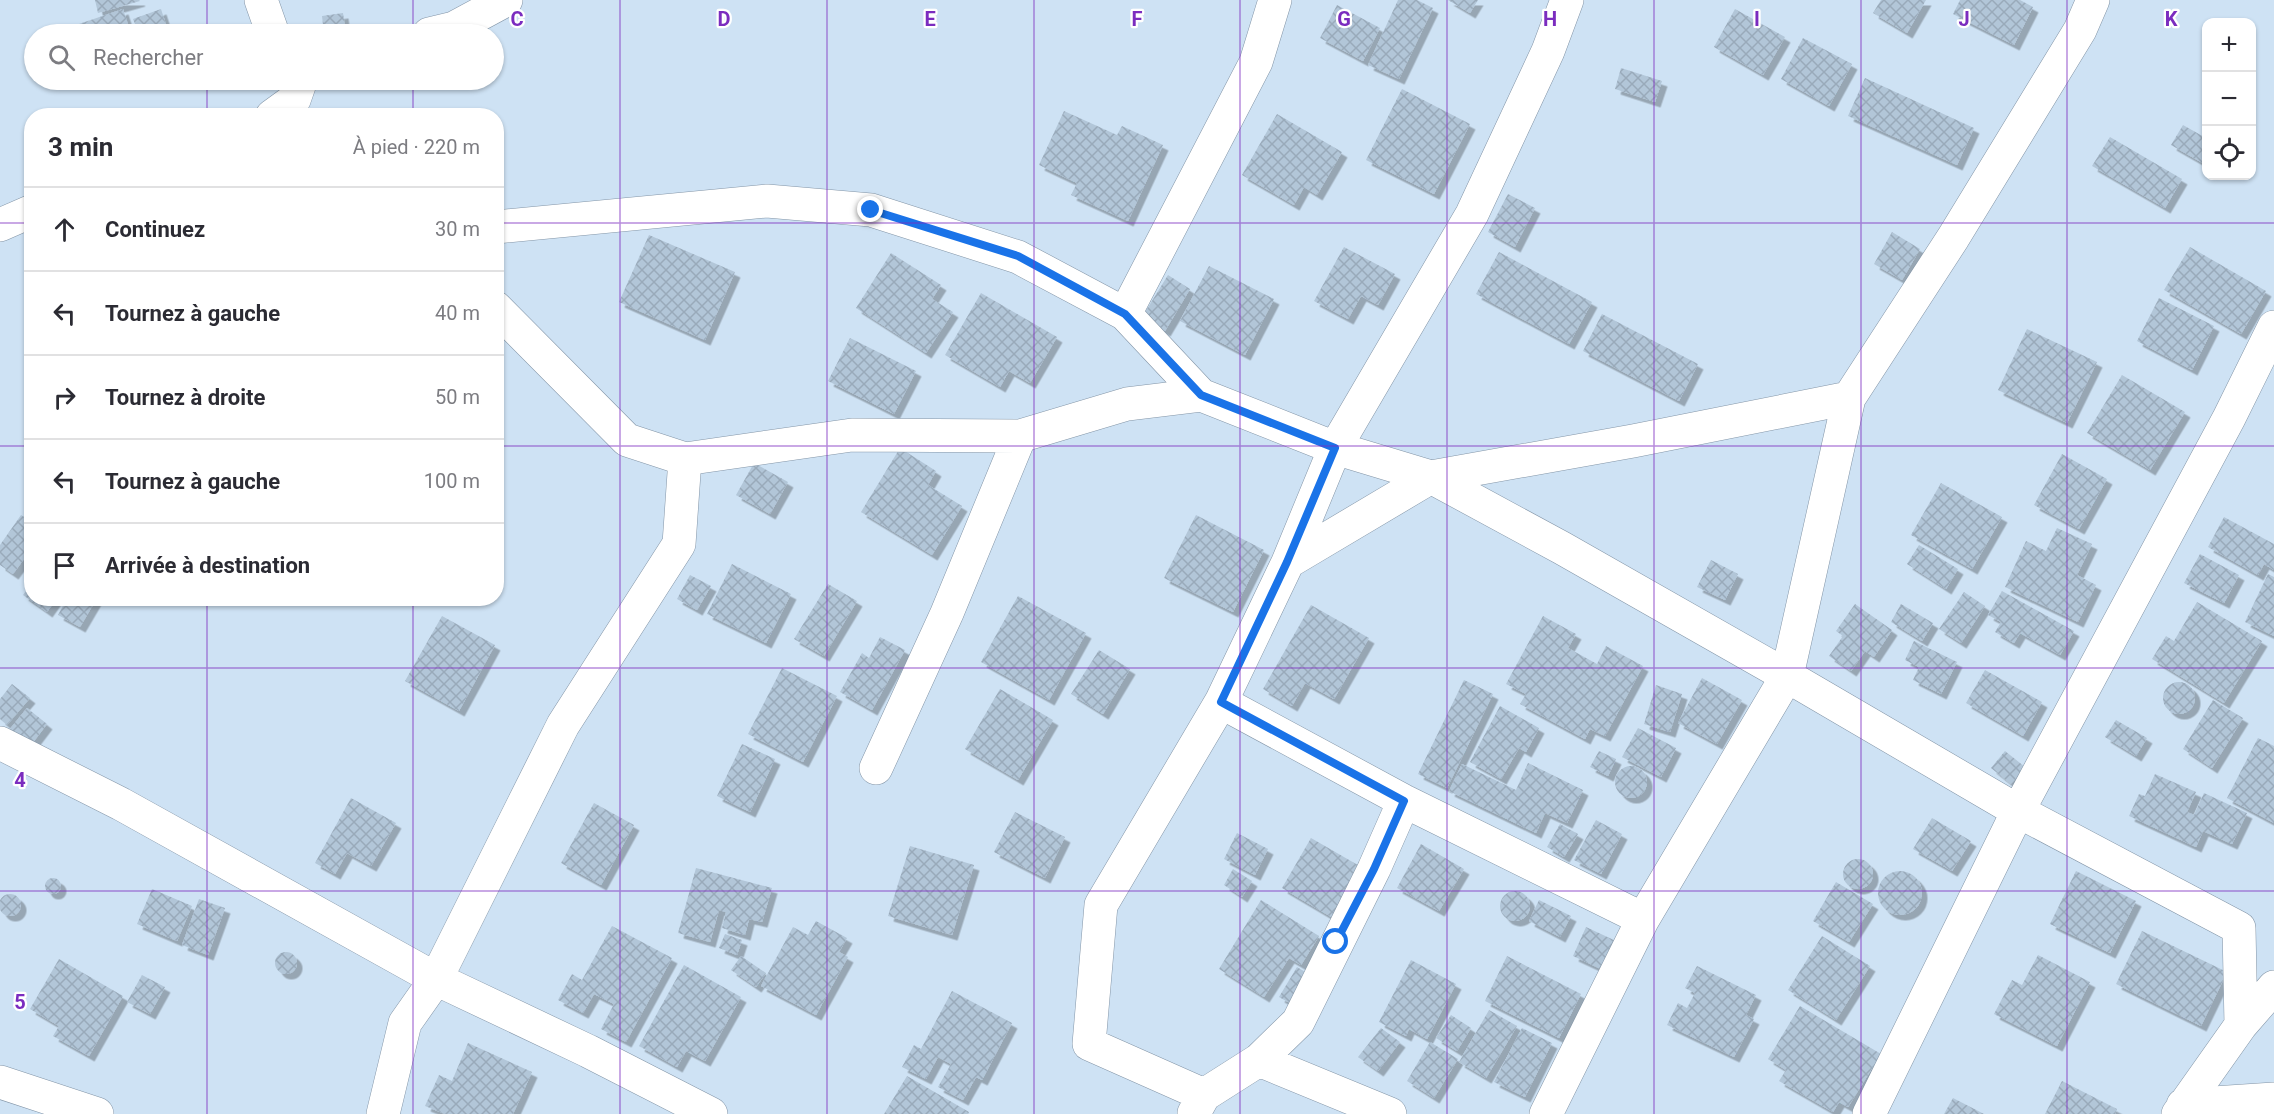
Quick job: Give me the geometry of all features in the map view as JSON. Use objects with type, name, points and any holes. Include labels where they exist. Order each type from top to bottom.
[{"type":"street","points":[[261,0],[269,24]]},
{"type":"street","points":[[461,24],[506,0]]},
{"type":"street","points":[[1125,314],[1256,62],[1275,0]]},
{"type":"street","points":[[1404,801],[1374,869],[1298,1022],[1259,1060],[1198,1105],[1089,1044],[1101,905],[1221,702],[1287,562],[1335,448],[1472,214],[1548,51],[1567,0]]},
{"type":"street","points":[[1546,1114],[1643,919],[1787,676],[1849,398],[1953,238],[2080,30],[2093,0]]},
{"type":"street","points":[[504,226],[768,201],[871,210],[1018,256],[1125,314],[1201,395],[1335,448],[1431,477],[1787,676],[2018,811],[2239,928],[2241,1024]]},
{"type":"street","points":[[0,225],[24,214]]},
{"type":"street","points":[[0,240],[24,236]]},
{"type":"street","points":[[504,316],[627,440],[684,459],[852,435],[1020,436],[1127,404],[1201,395]]},
{"type":"street","points":[[1869,1114],[2018,811],[2229,418],[2274,327]]},
{"type":"street","points":[[1287,562],[1431,477],[1633,441],[1849,398]]},
{"type":"street","points":[[876,768],[947,613],[1020,436]]},
{"type":"street","points":[[383,1114],[405,1023],[436,979],[563,725],[679,544],[684,459]]},
{"type":"street","points":[[1221,702],[1404,801],[1643,919]]},
{"type":"street","points":[[0,743],[121,804],[436,979],[588,1051],[711,1114]]},
{"type":"street","points":[[2181,1109],[2241,1024],[2274,987]]},
{"type":"street","points":[[1259,1060],[1390,1114]]},
{"type":"street","points":[[0,1082],[97,1114]]},
{"type":"street","points":[[2181,1109],[2274,1099]]},
{"type":"building","points":[[95,0],[139,0],[140,1],[98,13]]},
{"type":"building","points":[[1398,0],[1417,0],[1433,8],[1399,79],[1368,65]]},
{"type":"building","points":[[1448,0],[1478,0],[1470,13]]},
{"type":"building","points":[[1881,0],[1926,0],[1907,33],[1873,13]]},
{"type":"building","points":[[1960,0],[2020,0],[2033,7],[2014,45],[1953,14]]},
{"type":"building","points":[[1337,5],[1380,28],[1363,61],[1320,38]]},
{"type":"building","points":[[123,9],[128,24],[79,24]]},
{"type":"building","points":[[161,9],[166,24],[135,24],[133,19]]},
{"type":"building","points":[[1735,9],[1785,37],[1763,75],[1714,47]]},
{"type":"building","points":[[343,13],[345,24],[323,24],[322,16]]},
{"type":"building","points":[[1803,38],[1852,64],[1829,106],[1781,79]]},
{"type":"building","points":[[1621,68],[1662,81],[1655,102],[1615,89]]},
{"type":"building","points":[[1865,78],[1974,128],[1957,165],[1848,116]]},
{"type":"building","points":[[1402,89],[1470,124],[1434,194],[1366,160]]},
{"type":"building","points":[[1064,111],[1117,135],[1122,126],[1163,145],[1128,221],[1071,195],[1077,183],[1039,165]]},
{"type":"building","points":[[1277,114],[1342,152],[1317,195],[1304,187],[1294,205],[1242,175]]},
{"type":"building","points":[[2183,125],[2202,136],[2202,163],[2171,145]]},
{"type":"building","points":[[2110,137],[2182,179],[2165,208],[2092,166]]},
{"type":"building","points":[[1508,194],[1535,208],[1515,247],[1488,232]]},
{"type":"building","points":[[1892,232],[1920,249],[1902,280],[1874,264]]},
{"type":"building","points":[[649,235],[735,272],[705,340],[619,302]]},
{"type":"building","points":[[1344,247],[1395,274],[1378,305],[1361,296],[1348,319],[1314,301]]},
{"type":"building","points":[[2190,247],[2266,291],[2241,334],[2164,290]]},
{"type":"building","points":[[1499,252],[1592,302],[1569,344],[1476,294]]},
{"type":"building","points":[[891,253],[941,285],[932,299],[953,312],[926,353],[856,308]]},
{"type":"building","points":[[1209,266],[1274,299],[1245,355],[1180,321]]},
{"type":"building","points":[[1168,275],[1190,289],[1165,331],[1142,317]]},
{"type":"building","points":[[981,293],[1057,337],[1030,383],[1009,371],[1000,387],[945,355]]},
{"type":"building","points":[[2159,298],[2214,326],[2192,370],[2137,341]]},
{"type":"building","points":[[1602,314],[1698,364],[1679,401],[1583,351]]},
{"type":"building","points":[[2027,329],[2097,362],[2067,423],[1998,390]]},
{"type":"building","points":[[850,338],[916,371],[894,414],[828,381]]},
{"type":"building","points":[[2122,375],[2185,412],[2150,470],[2087,433]]},
{"type":"building","points":[[900,448],[936,471],[928,485],[962,506],[932,555],[861,512]]},
{"type":"building","points":[[2062,454],[2107,479],[2079,529],[2034,505]]},
{"type":"building","points":[[754,463],[788,482],[770,514],[736,495]]},
{"type":"building","points":[[1941,483],[2002,517],[1972,569],[1911,535]]},
{"type":"building","points":[[21,515],[24,517],[24,559],[13,574],[0,565],[0,545]]},
{"type":"building","points":[[1196,515],[1264,550],[1233,612],[1164,578]]},
{"type":"building","points":[[2224,517],[2274,544],[2274,570],[2264,564],[2258,575],[2208,547]]},
{"type":"building","points":[[2057,528],[2092,544],[2077,575],[2096,585],[2078,622],[2005,587],[2026,541],[2046,551]]},
{"type":"building","points":[[1919,545],[1958,569],[1946,589],[1907,564]]},
{"type":"building","points":[[2200,554],[2239,575],[2224,603],[2184,583]]},
{"type":"building","points":[[1711,560],[1738,574],[1725,600],[1697,587]]},
{"type":"building","points":[[732,564],[791,594],[766,643],[707,614]]},
{"type":"building","points":[[2268,574],[2274,577],[2274,636],[2245,622]]},
{"type":"building","points":[[690,575],[711,586],[697,610],[677,599]]},
{"type":"building","points":[[828,584],[857,601],[824,656],[794,639]]},
{"type":"building","points":[[2002,591],[2074,631],[2060,655],[2020,633],[2014,643],[1995,632],[2001,622],[1988,615]]},
{"type":"building","points":[[1964,592],[1985,606],[1961,643],[1939,629]]},
{"type":"building","points":[[1018,596],[1086,633],[1049,700],[981,662]]},
{"type":"building","points":[[2197,602],[2262,641],[2224,703],[2152,659],[2166,636],[2174,641]]},
{"type":"building","points":[[1855,604],[1892,630],[1874,657],[1865,651],[1851,671],[1829,656],[1843,636],[1836,631]]},
{"type":"building","points":[[1901,604],[1933,623],[1922,641],[1891,622]]},
{"type":"building","points":[[1311,605],[1369,638],[1334,699],[1305,683],[1292,706],[1263,689]]},
{"type":"building","points":[[39,606],[51,606],[47,612]]},
{"type":"building","points":[[63,606],[92,606],[80,627],[58,615]]},
{"type":"building","points":[[442,616],[495,645],[459,711],[405,681]]},
{"type":"building","points":[[1543,616],[1576,634],[1568,648],[1597,664],[1606,646],[1643,666],[1605,736],[1590,729],[1585,739],[1520,704],[1526,694],[1506,684]]},
{"type":"building","points":[[880,637],[905,650],[872,710],[840,692],[862,653],[869,658]]},
{"type":"building","points":[[1914,641],[1957,662],[1941,694],[1913,680],[1919,667],[1905,660]]},
{"type":"building","points":[[1099,650],[1130,669],[1103,714],[1071,694]]},
{"type":"building","points":[[782,668],[837,696],[803,762],[748,734]]},
{"type":"building","points":[[1985,670],[2042,702],[2023,736],[1966,703]]},
{"type":"building","points":[[1702,678],[1742,700],[1717,744],[1678,723]]},
{"type":"building","points":[[1464,680],[1493,694],[1447,788],[1418,774]]},
{"type":"building","points":[[2179,682],[2190,687],[2195,698],[2190,709],[2179,714],[2168,709],[2163,698],[2168,687]]},
{"type":"building","points":[[12,684],[30,698],[7,725],[0,719],[0,699]]},
{"type":"building","points":[[1656,685],[1682,694],[1670,732],[1644,724]]},
{"type":"building","points":[[1000,689],[1053,720],[1018,780],[965,749]]},
{"type":"building","points":[[2213,700],[2243,718],[2212,768],[2183,749]]},
{"type":"building","points":[[1500,706],[1539,728],[1526,752],[1519,748],[1501,779],[1470,762]]},
{"type":"building","points":[[27,708],[47,724],[31,745],[10,729]]},
{"type":"building","points":[[2116,720],[2147,738],[2136,756],[2105,737]]},
{"type":"building","points":[[1638,728],[1676,748],[1661,777],[1622,757]]},
{"type":"building","points":[[2258,738],[2274,746],[2274,823],[2227,798]]},
{"type":"building","points":[[742,744],[775,759],[750,812],[717,796]]},
{"type":"building","points":[[1599,751],[1616,759],[1608,776],[1590,767]]},
{"type":"building","points":[[2005,751],[2025,767],[2011,784],[1991,768]]},
{"type":"building","points":[[1528,763],[1583,790],[1567,823],[1545,813],[1536,833],[1449,791],[1462,764],[1516,790]]},
{"type":"building","points":[[1631,766],[1642,771],[1647,782],[1642,793],[1631,798],[1620,793],[1615,782],[1620,771]]},
{"type":"building","points":[[2155,774],[2196,792],[2187,812],[2194,815],[2204,793],[2247,813],[2232,844],[2203,831],[2196,847],[2129,816],[2139,794],[2145,796]]},
{"type":"building","points":[[351,798],[396,823],[371,866],[347,853],[335,874],[315,863]]},
{"type":"building","points":[[594,803],[634,825],[601,885],[561,863]]},
{"type":"building","points":[[1015,812],[1065,837],[1045,878],[994,852]]},
{"type":"building","points":[[1932,818],[1971,841],[1952,871],[1913,849]]},
{"type":"building","points":[[1596,820],[1622,834],[1601,874],[1574,860]]},
{"type":"building","points":[[1560,824],[1578,834],[1564,857],[1547,847]]},
{"type":"building","points":[[1237,833],[1268,849],[1255,875],[1224,859]]},
{"type":"building","points":[[1311,838],[1363,868],[1333,918],[1282,888]]},
{"type":"building","points":[[1421,844],[1464,869],[1439,911],[1397,888]]},
{"type":"building","points":[[910,846],[974,865],[952,935],[888,916]]},
{"type":"building","points":[[1858,859],[1869,863],[1873,874],[1869,885],[1858,889],[1847,885],[1843,874],[1847,863]]},
{"type":"building","points":[[696,868],[772,888],[762,922],[749,919],[745,935],[722,928],[726,912],[719,910],[710,942],[678,933]]},
{"type":"building","points":[[1233,869],[1252,881],[1242,897],[1224,885]]},
{"type":"building","points":[[1900,871],[1915,878],[1922,893],[1915,908],[1900,915],[1885,908],[1878,893],[1885,878]]},
{"type":"building","points":[[2076,871],[2136,901],[2110,953],[2050,924]]},
{"type":"building","points":[[50,878],[56,878],[61,886],[59,892],[50,894],[45,889],[45,883]]},
{"type":"building","points":[[1836,882],[1873,904],[1849,942],[1813,921]]},
{"type":"building","points":[[152,889],[192,906],[177,941],[137,924]]},
{"type":"building","points":[[1515,891],[1525,896],[1530,906],[1525,916],[1515,921],[1505,916],[1500,906],[1505,896]]},
{"type":"building","points":[[10,894],[18,897],[21,905],[18,913],[10,916],[2,913],[-1,905],[2,897]]},
{"type":"building","points":[[199,899],[225,908],[208,955],[182,945]]},
{"type":"building","points":[[1261,900],[1319,936],[1301,965],[1289,958],[1264,997],[1219,969]]},
{"type":"building","points":[[1539,900],[1571,916],[1560,937],[1529,921]]},
{"type":"building","points":[[816,921],[847,938],[839,952],[848,957],[816,1015],[761,986],[793,927],[808,935]]},
{"type":"building","points":[[612,926],[672,958],[626,1042],[601,1029],[614,1004],[594,994],[583,1013],[558,1000],[572,974],[582,980]]},
{"type":"building","points":[[1586,927],[1616,941],[1603,970],[1573,956]]},
{"type":"building","points":[[2142,931],[2227,972],[2201,1026],[2116,984]]},
{"type":"building","points":[[725,934],[742,940],[737,955],[719,948]]},
{"type":"building","points":[[1822,936],[1870,966],[1836,1020],[1788,990]]},
{"type":"building","points":[[286,952],[294,955],[297,963],[294,971],[286,974],[278,971],[275,963],[278,955]]},
{"type":"building","points":[[2038,955],[2090,982],[2057,1046],[1994,1014],[2012,980],[2022,985]]},
{"type":"building","points":[[741,956],[766,973],[756,987],[731,970]]},
{"type":"building","points":[[1507,956],[1581,994],[1559,1038],[1485,1001]]},
{"type":"building","points":[[59,959],[123,996],[89,1056],[53,1036],[59,1026],[30,1009]]},
{"type":"building","points":[[1411,960],[1456,984],[1427,1039],[1409,1029],[1406,1036],[1379,1022]]},
{"type":"building","points":[[684,965],[741,997],[705,1061],[686,1051],[677,1067],[639,1046]]},
{"type":"building","points":[[1697,966],[1756,995],[1746,1015],[1754,1019],[1734,1057],[1667,1025],[1678,1003],[1687,1008],[1695,993],[1685,988]]},
{"type":"building","points":[[1297,967],[1312,976],[1295,1006],[1279,997]]},
{"type":"building","points":[[142,975],[165,987],[150,1014],[127,1002]]},
{"type":"building","points":[[952,991],[1012,1023],[982,1080],[976,1077],[963,1100],[938,1087],[951,1064],[938,1057],[926,1079],[902,1067],[914,1045],[921,1049]]},
{"type":"building","points":[[1800,1006],[1881,1054],[1848,1107],[1839,1102],[1833,1112],[1779,1081],[1786,1070],[1768,1059]]},
{"type":"building","points":[[1489,1010],[1517,1026],[1486,1078],[1459,1062]]},
{"type":"building","points":[[1451,1015],[1471,1028],[1457,1051],[1436,1038]]},
{"type":"building","points":[[1381,1028],[1400,1042],[1378,1071],[1358,1057]]},
{"type":"building","points":[[1522,1028],[1552,1043],[1525,1097],[1494,1082]]},
{"type":"building","points":[[1430,1042],[1458,1059],[1434,1098],[1407,1081]]},
{"type":"building","points":[[468,1043],[532,1072],[513,1114],[445,1114],[425,1106],[439,1075],[452,1081]]},
{"type":"building","points":[[907,1076],[969,1112],[968,1114],[884,1114]]},
{"type":"building","points":[[2062,1081],[2117,1109],[2115,1114],[2045,1114]]},
{"type":"building","points":[[1953,1098],[1984,1114],[1944,1114]]},
{"type":"route","points":[[871,210],[1018,256],[1125,314],[1201,395],[1335,448],[1287,562],[1221,702],[1404,801],[1374,869],[1336,942]]}]
